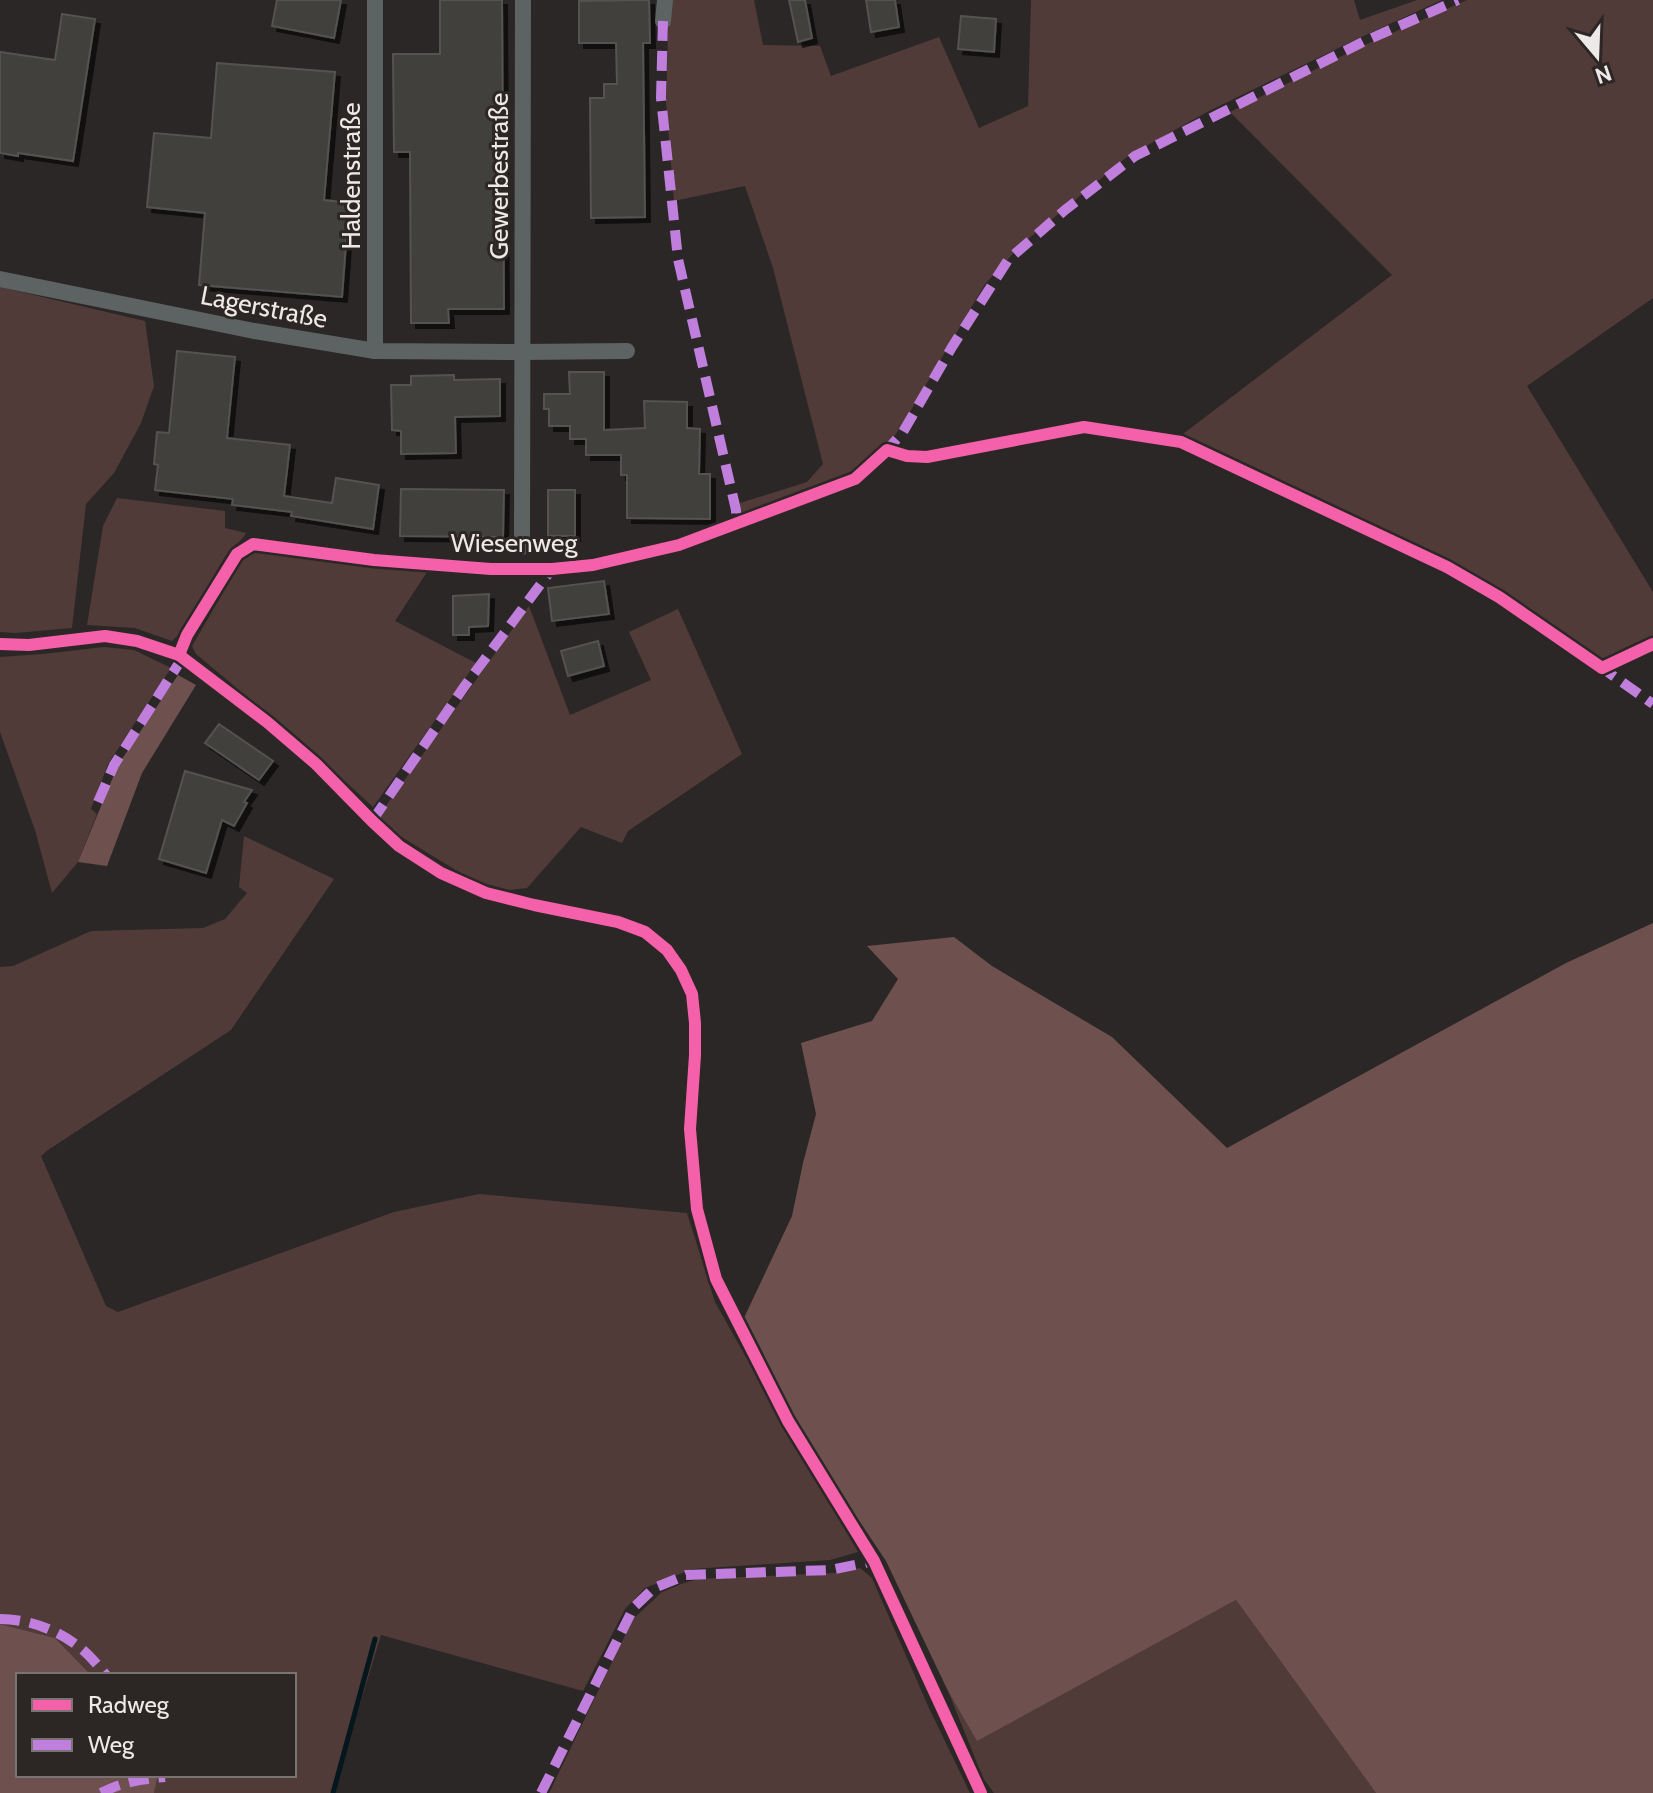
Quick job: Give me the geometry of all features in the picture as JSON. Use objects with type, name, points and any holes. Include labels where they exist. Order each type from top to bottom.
[{"type":"street","name":"Haldenstraße","points":[[375,0],[375,351]]},
{"type":"street","name":"Gewerbestraße","points":[[522,352],[523,0]]},
{"type":"street","points":[[663,21],[665,0]]},
{"type":"street","name":"Lagerstraße","points":[[0,279],[254,331],[375,351],[627,351]]},
{"type":"street","points":[[522,352],[522,547]]},
{"type":"street","name":"Wiesenweg","points":[[179,655],[187,635],[237,554],[253,544],[374,560],[491,569],[593,565],[679,545],[855,479],[887,450]]},
{"type":"street","points":[[0,644],[29,645],[105,636],[137,641],[179,655],[316,764],[399,846],[441,873],[486,893],[618,922],[645,932],[667,950],[692,994],[695,1044],[690,1129],[697,1209],[716,1279],[788,1421],[874,1561],[981,1793]]},
{"type":"shaded area","points":[[669,0],[754,0],[763,45],[820,46],[831,76],[939,37],[979,128],[1028,106],[1031,0],[1354,0],[1360,20],[1417,0],[1442,0],[1209,111],[1128,156],[1021,245],[985,284],[889,444],[855,475],[742,519],[737,504],[807,482],[823,464],[773,268],[745,186],[674,201],[666,102]]},
{"type":"shaded area","points":[[1467,0],[1653,0],[1653,298],[1527,386],[1653,592],[1653,639],[1601,664],[1471,576],[1179,437],[1392,275],[1230,112],[1358,48]]},
{"type":"shaded area","points":[[0,287],[145,321],[154,386],[141,423],[114,473],[86,504],[72,628],[0,632]]},
{"type":"shaded area","points":[[117,498],[225,511],[225,528],[246,533],[229,551],[196,610],[172,641],[135,628],[87,625],[103,526]]},
{"type":"shaded area","points":[[258,548],[429,569],[395,621],[476,663],[373,807],[310,749],[196,654],[192,646],[242,560]]},
{"type":"shaded area","points":[[529,606],[570,715],[651,680],[629,632],[678,609],[742,754],[628,831],[622,843],[581,827],[527,888],[509,890],[472,880],[400,836],[378,817]]},
{"type":"shaded area","points":[[104,647],[134,650],[171,668],[108,764],[91,809],[97,814],[78,862],[52,893],[35,830],[0,732],[0,657]]},
{"type":"shaded area","points":[[178,675],[196,685],[142,773],[107,866],[78,862],[118,765]]},
{"type":"shaded area","points":[[244,836],[334,879],[231,1030],[41,1156],[106,1306],[118,1312],[394,1212],[479,1194],[687,1213],[715,1302],[858,1552],[830,1560],[692,1569],[645,1588],[625,1609],[583,1691],[381,1635],[333,1793],[154,1793],[158,1777],[296,1777],[296,1673],[89,1673],[55,1638],[0,1624],[0,967],[13,966],[91,931],[203,928],[225,919],[247,893],[239,887]]},
{"type":"shaded area","points":[[1653,923],[1653,1793],[1376,1793],[1236,1600],[977,1741],[948,1691],[886,1561],[812,1450],[743,1320],[792,1216],[816,1114],[801,1043],[872,1021],[898,979],[867,946],[954,937],[992,966],[1112,1037],[1227,1148],[1566,963]]},
{"type":"shaded area","points":[[860,1568],[872,1578],[970,1793],[549,1793],[633,1619],[662,1592],[698,1579],[834,1573]]},
{"type":"shaded area","points":[[1236,1600],[1376,1793],[994,1793],[983,1778],[948,1691],[978,1740]]},
{"type":"shaded area","points":[[0,1624],[55,1638],[89,1673],[16,1673],[16,1777],[158,1777],[154,1793],[0,1793]]},
{"type":"building","points":[[277,0],[341,0],[334,38],[272,26]]},
{"type":"building","points":[[440,0],[502,0],[504,309],[448,309],[449,323],[411,323],[410,152],[394,152],[393,54],[440,54]]},
{"type":"building","points":[[649,0],[650,43],[643,43],[645,217],[591,218],[590,98],[604,98],[604,84],[617,84],[616,43],[579,43],[579,1]]},
{"type":"building","points":[[789,0],[805,0],[812,38],[798,42]]},
{"type":"building","points":[[866,0],[895,0],[899,27],[871,32]]},
{"type":"building","points":[[62,14],[95,19],[73,161],[0,153],[0,52],[55,60]]},
{"type":"building","points":[[961,16],[996,19],[994,52],[958,49]]},
{"type":"building","points":[[217,63],[335,72],[324,200],[349,203],[342,297],[199,285],[205,213],[147,207],[154,133],[211,138]]},
{"type":"building","points":[[177,351],[235,357],[227,438],[290,445],[284,496],[332,503],[336,478],[379,485],[373,529],[291,516],[292,512],[232,505],[233,499],[155,490],[157,432],[169,433]]},
{"type":"building","points":[[569,372],[604,372],[604,430],[645,428],[644,401],[687,402],[687,428],[700,429],[699,474],[710,474],[710,519],[627,518],[627,475],[621,475],[621,455],[586,455],[586,439],[570,439],[570,426],[549,426],[549,409],[544,409],[544,394],[570,394]]},
{"type":"building","points":[[454,375],[454,380],[500,379],[500,416],[455,417],[456,453],[401,454],[401,431],[392,430],[391,385],[411,385],[411,376]]},
{"type":"building","points":[[401,489],[504,490],[503,537],[400,536]]},
{"type":"building","points":[[548,490],[575,490],[575,536],[548,536]]},
{"type":"building","points":[[604,581],[609,614],[552,621],[548,588]]},
{"type":"building","points":[[489,594],[488,626],[469,627],[469,635],[453,635],[453,596]]},
{"type":"building","points":[[598,641],[604,666],[568,676],[561,651]]},
{"type":"building","points":[[219,724],[273,761],[259,780],[205,743]]},
{"type":"building","points":[[185,771],[252,790],[234,826],[222,820],[206,873],[159,859]]},
{"type":"waterway","points":[[333,1793],[375,1639]]},
{"type":"marked path","points":[[892,452],[887,450],[903,432],[952,347],[1008,260],[1065,210],[1135,156],[1363,42],[1458,0]]},
{"type":"marked path","points":[[663,21],[661,98],[678,259],[736,510],[736,525]]},
{"type":"marked path","points":[[372,821],[464,687],[552,569]]},
{"type":"marked path","points":[[98,802],[114,765],[183,657]]},
{"type":"marked path","points":[[1598,665],[1653,704]]},
{"type":"marked path","points":[[541,1793],[634,1607],[654,1588],[686,1575],[830,1570],[874,1561]]},
{"type":"marked path","points":[[0,1619],[23,1621],[55,1632],[84,1651],[104,1673]]},
{"type":"marked path","points":[[101,1793],[116,1786],[165,1777]]},
{"type":"cycle path","points":[[179,655],[187,635],[237,554],[253,544],[374,560],[491,569],[593,565],[679,545],[855,479],[887,450],[907,456],[927,457],[1084,427],[1181,442],[1447,567],[1499,597],[1602,668],[1653,644]]},
{"type":"cycle path","points":[[0,644],[29,645],[105,636],[137,641],[179,655],[316,764],[399,846],[441,873],[486,893],[618,922],[645,932],[667,950],[692,994],[695,1055],[690,1129],[697,1209],[716,1279],[788,1421],[874,1561],[981,1793]]}]
